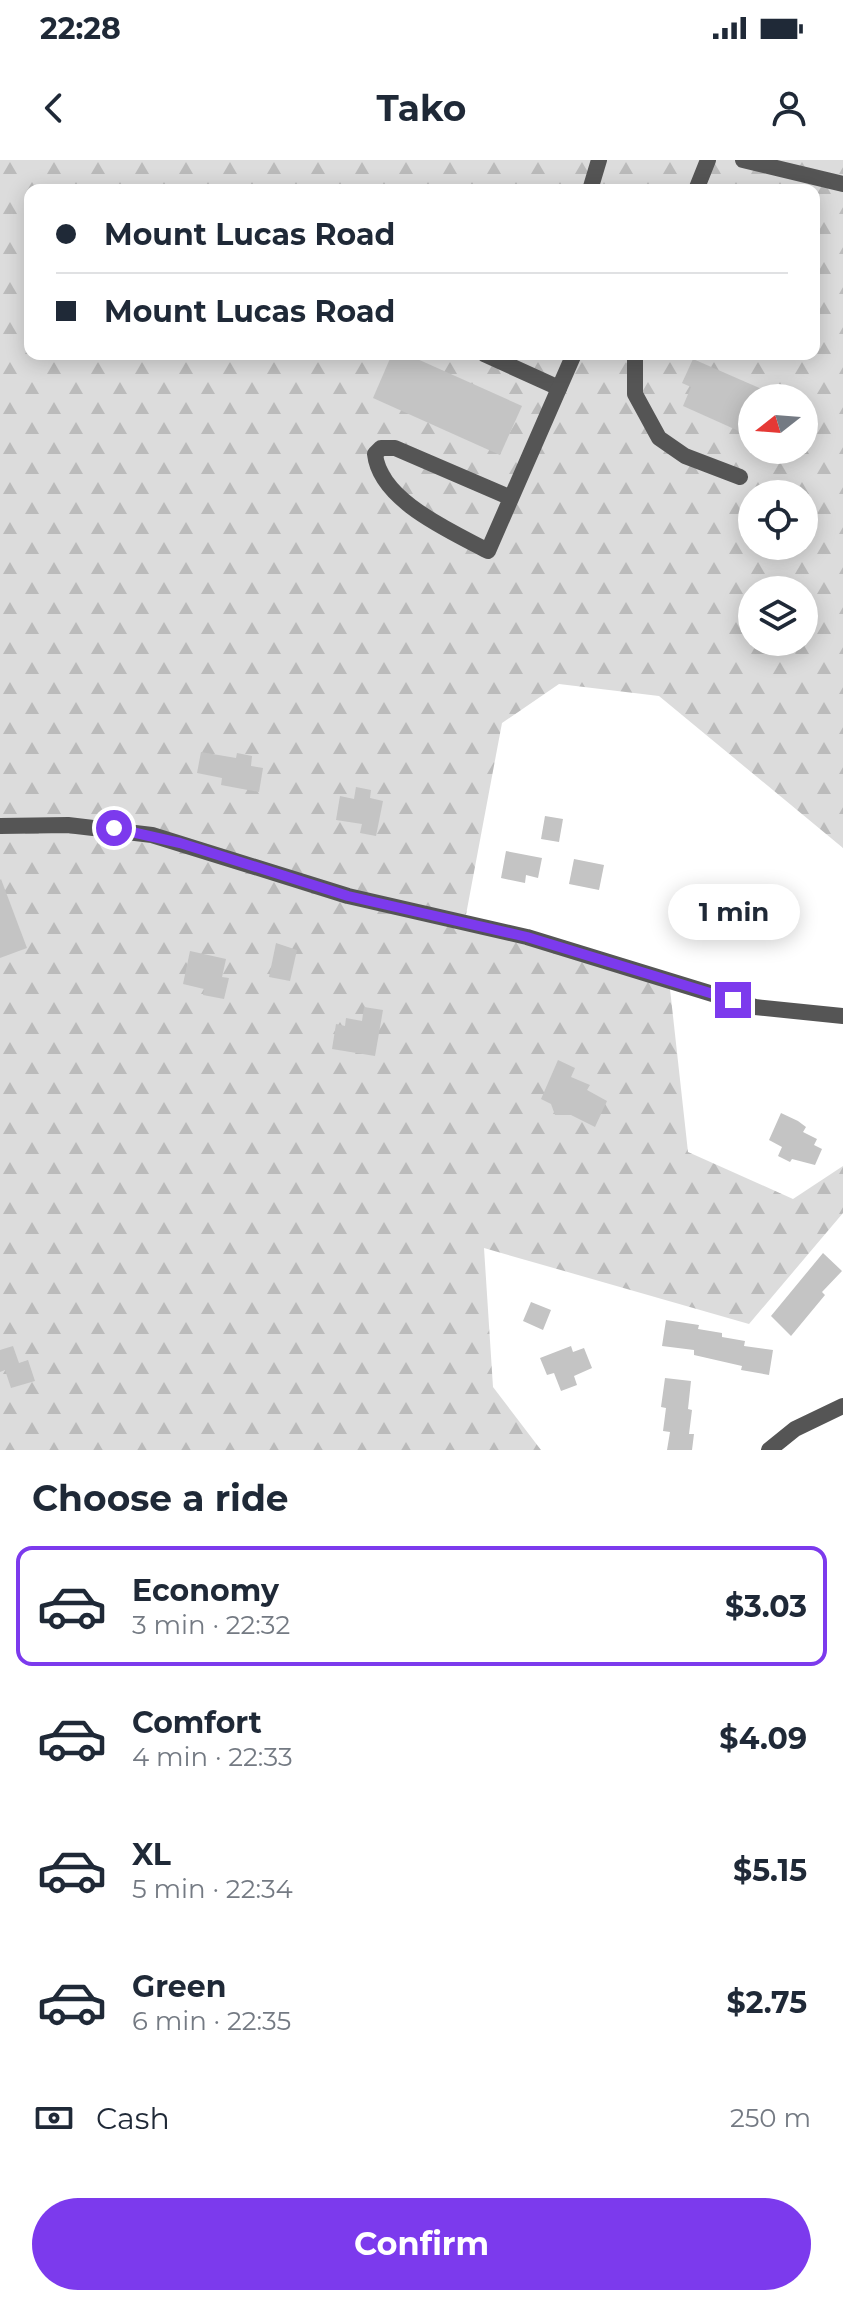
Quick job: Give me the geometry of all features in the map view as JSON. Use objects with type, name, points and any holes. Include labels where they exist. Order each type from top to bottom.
[{"type":"street","points":[[592,184],[599,160]]},
{"type":"street","points":[[698,184],[708,160]]},
{"type":"street","points":[[743,160],[843,184]]},
{"type":"street","points":[[497,360],[559,388]]},
{"type":"street","points":[[511,498],[395,448],[381,448],[375,454],[376,469],[416,513],[488,551],[571,360]]},
{"type":"street","points":[[635,360],[635,394],[659,438],[685,456],[740,477]]},
{"type":"street","points":[[0,826],[68,825],[152,835],[348,896],[527,937],[755,1007],[843,1016]]},
{"type":"street","points":[[769,1450],[795,1429],[843,1406]]},
{"type":"green space","points":[[0,160],[843,160],[843,848],[659,696],[559,684],[502,723],[465,920],[669,980],[688,1152],[793,1199],[843,1166],[843,1213],[749,1324],[484,1248],[493,1387],[541,1450],[0,1450]]},
{"type":"building","points":[[389,360],[419,360],[522,406],[500,455],[373,398]]},
{"type":"building","points":[[693,360],[750,384],[738,384],[738,431],[683,406],[691,387],[682,383]]},
{"type":"building","points":[[201,752],[236,758],[237,753],[252,756],[251,766],[263,768],[259,792],[221,785],[222,778],[197,773]]},
{"type":"building","points":[[356,787],[371,790],[370,798],[383,801],[376,836],[360,833],[362,824],[336,820],[340,796],[354,799]]},
{"type":"building","points":[[545,816],[563,819],[559,842],[541,839]]},
{"type":"building","points":[[506,851],[542,858],[538,878],[526,875],[525,883],[501,878]]},
{"type":"building","points":[[574,859],[604,865],[599,890],[569,884]]},
{"type":"building","points":[[0,880],[27,948],[0,958]]},
{"type":"building","points":[[276,943],[297,950],[290,981],[269,977]]},
{"type":"building","points":[[190,951],[226,959],[222,977],[229,978],[224,999],[203,995],[204,989],[183,984]]},
{"type":"building","points":[[364,1007],[383,1010],[375,1056],[332,1049],[336,1024],[345,1026],[346,1018],[362,1021]]},
{"type":"building","points":[[558,1060],[575,1068],[571,1077],[590,1085],[587,1090],[607,1101],[595,1127],[571,1115],[555,1115],[551,1104],[541,1099]]},
{"type":"building","points":[[781,1113],[798,1121],[806,1127],[803,1132],[817,1139],[814,1145],[822,1149],[815,1165],[792,1159],[790,1162],[778,1156],[782,1147],[769,1140]]},
{"type":"building","points":[[823,1253],[842,1271],[822,1292],[825,1295],[791,1336],[771,1316]]},
{"type":"building","points":[[531,1302],[551,1310],[543,1330],[523,1321]]},
{"type":"building","points":[[666,1320],[699,1325],[698,1329],[745,1341],[744,1346],[773,1350],[769,1375],[694,1355],[694,1350],[662,1346]]},
{"type":"building","points":[[13,1346],[19,1363],[28,1360],[35,1381],[11,1388],[5,1370],[0,1372],[0,1350]]},
{"type":"building","points":[[571,1346],[573,1352],[584,1348],[592,1368],[574,1376],[577,1385],[561,1391],[554,1373],[547,1375],[540,1358]]},
{"type":"building","points":[[665,1378],[691,1381],[688,1409],[692,1410],[689,1434],[694,1434],[692,1450],[667,1450],[670,1432],[663,1431],[666,1408],[661,1407]]},
{"type":"route","points":[[114,828],[180,843],[348,896],[527,937],[733,1000]]}]
